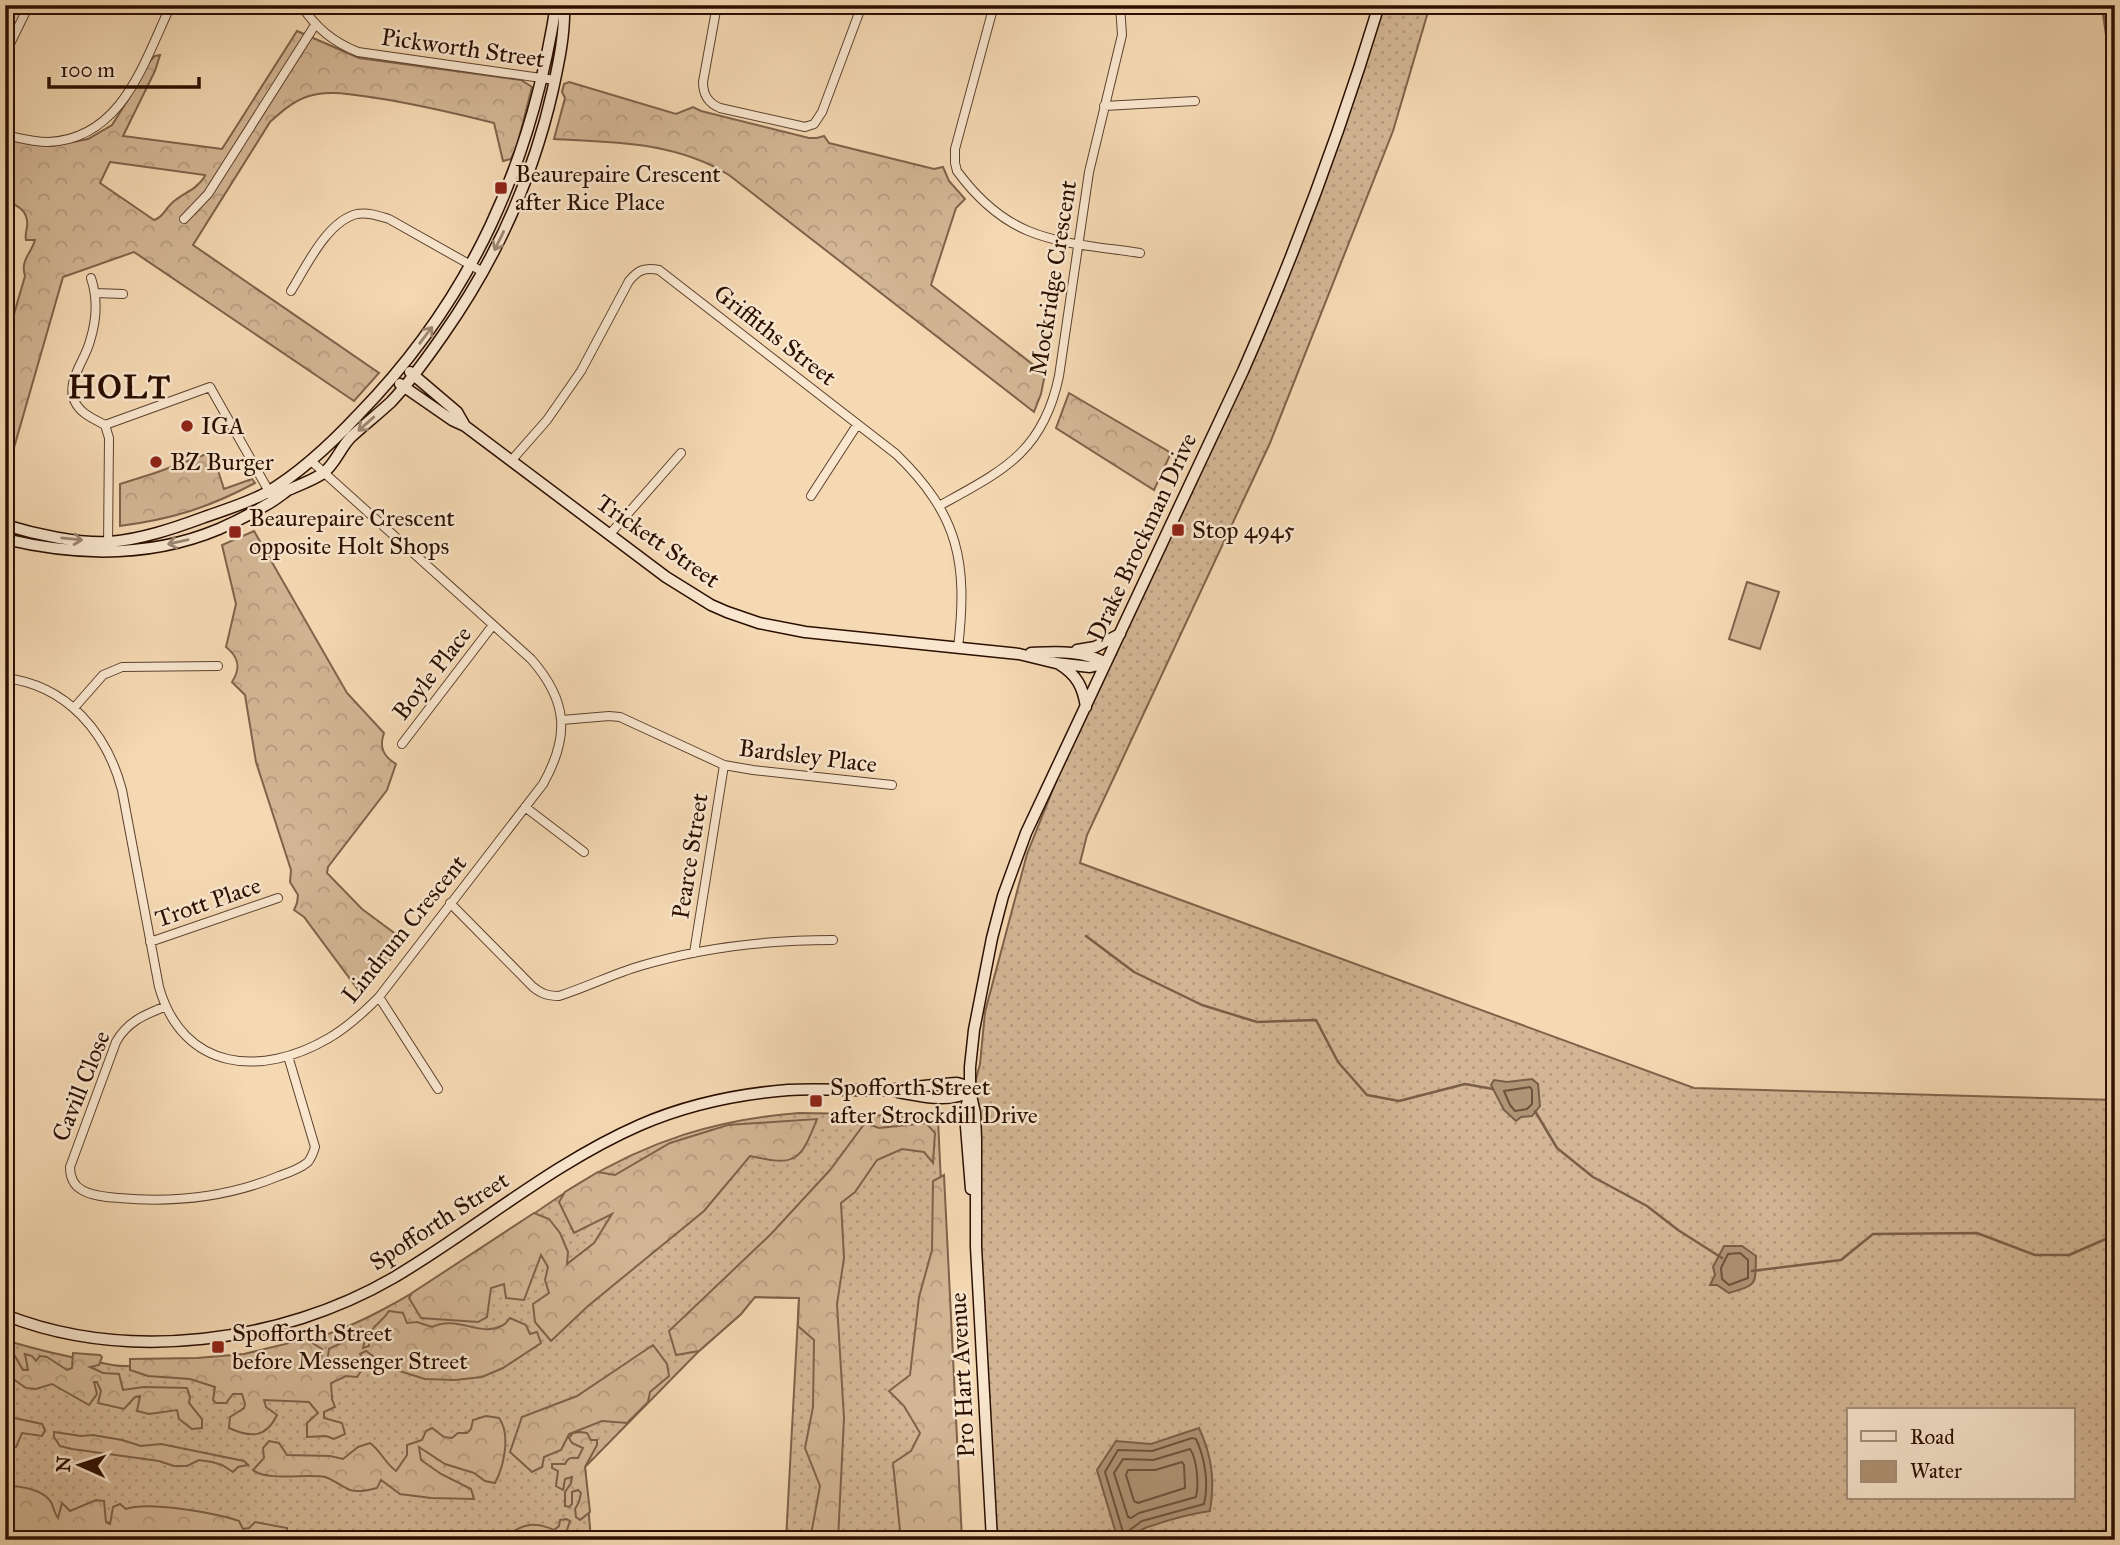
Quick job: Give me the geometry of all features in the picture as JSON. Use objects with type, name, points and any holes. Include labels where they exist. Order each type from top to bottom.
[{"type":"street","points":[[5,54],[29,5]]},
{"type":"street","points":[[5,135],[46,142],[63,140],[86,133],[103,122],[118,109],[131,89],[171,5]]},
{"type":"street","name":"Pickworth Street","points":[[302,5],[315,25],[334,41],[358,51],[555,80]]},
{"type":"street","points":[[271,496],[347,427],[382,391],[440,317],[471,266],[506,191],[529,128],[556,5]]},
{"type":"street","points":[[5,539],[48,548],[108,547],[288,491],[324,473],[338,457],[348,439],[391,401],[413,375],[459,313],[483,272],[512,213],[542,132],[555,80],[564,5]]},
{"type":"street","points":[[717,5],[703,82],[706,98],[712,105],[720,108],[805,128],[814,124],[822,112],[862,5]]},
{"type":"street","points":[[994,5],[955,149],[955,163],[962,177],[981,198],[1014,225],[1051,240],[1140,253]]},
{"type":"street","name":"Mockridge Crescent","points":[[939,506],[1010,464],[1030,444],[1055,396],[1089,172],[1122,35],[1120,5]]},
{"type":"street","name":"Drake Brockman Drive","points":[[970,1091],[974,1030],[985,969],[1002,900],[1026,833],[1273,303],[1337,138],[1379,5]]},
{"type":"street","points":[[184,219],[208,194],[315,25]]},
{"type":"street","points":[[1104,106],[1195,101]]},
{"type":"street","points":[[291,291],[327,234],[341,221],[358,214],[389,219],[483,272]]},
{"type":"street","name":"Griffiths Street","points":[[511,461],[564,396],[607,326],[629,281],[645,269],[664,273],[896,454],[924,483],[952,534],[961,567],[963,589],[958,648]]},
{"type":"street","points":[[91,278],[96,293],[91,339],[72,389],[80,410],[105,425],[109,438],[108,547]]},
{"type":"street","points":[[96,293],[123,294]]},
{"type":"street","name":"Trickett Street","points":[[402,366],[457,412],[464,426]]},
{"type":"street","name":"Trickett Street","points":[[392,377],[464,426],[666,577],[719,608],[748,619],[805,632],[1019,654],[1057,657],[1091,655],[1106,663]]},
{"type":"street","points":[[105,425],[210,387],[271,496]]},
{"type":"street","points":[[811,496],[857,425]]},
{"type":"street","points":[[610,534],[681,453]]},
{"type":"street","name":"Lindrum Crescent","points":[[5,678],[48,691],[74,708],[94,728],[117,769],[164,1006],[187,1039],[219,1058],[252,1062],[288,1056],[308,1049],[342,1030],[379,997],[543,784],[555,763],[561,742],[562,720],[558,701],[545,675],[531,659],[310,460]]},
{"type":"street","points":[[5,525],[108,547]]},
{"type":"street","name":"Boyle Place","points":[[402,744],[493,625]]},
{"type":"street","points":[[1086,707],[1084,692],[1077,678],[1057,657],[1093,647],[1120,634]]},
{"type":"street","points":[[74,708],[103,675],[122,667],[218,666]]},
{"type":"street","name":"Bardsley Place","points":[[562,720],[609,716],[620,718],[724,765],[753,771],[892,785]]},
{"type":"street","name":"Pearce Street","points":[[694,953],[724,765]]},
{"type":"street","points":[[525,807],[584,852]]},
{"type":"street","points":[[5,880],[8,906],[5,945]]},
{"type":"street","name":"Trott Place","points":[[150,942],[278,898]]},
{"type":"street","points":[[450,904],[533,987],[542,994],[551,996],[559,996],[642,965],[694,953],[757,943],[833,940]]},
{"type":"street","points":[[379,997],[438,1088]]},
{"type":"street","name":"Cavill Close","points":[[164,1006],[132,1022],[116,1042],[71,1162],[71,1177],[75,1185],[83,1191],[109,1197],[156,1200],[214,1196],[248,1187],[301,1167],[309,1161],[315,1147],[288,1056]]},
{"type":"street","name":"Spofforth Street","points":[[5,1315],[56,1330],[101,1338],[143,1341],[217,1338],[288,1324],[336,1306],[392,1279],[575,1158],[678,1110],[752,1094],[790,1090],[885,1090],[923,1097],[949,1098],[963,1096],[970,1091]]},
{"type":"street","name":"Pro Hart Avenue","points":[[970,1091],[975,1113],[975,1208],[992,1540]]},
{"type":"green space","points":[[1379,5],[1430,5],[1393,131],[1270,443],[1087,835],[1080,863],[1694,1088],[2115,1100],[2115,1540],[992,1540],[975,1117],[976,1079],[985,1012],[1027,854],[1086,707],[1273,303]]},
{"type":"green space","points":[[297,31],[359,58],[521,80],[532,87],[517,146],[511,159],[503,161],[494,123],[391,100],[350,94],[323,93],[301,99],[270,122],[193,245],[379,373],[354,401],[134,252],[63,277],[5,479],[5,345],[25,276],[25,261],[35,240],[26,240],[27,221],[24,213],[5,201],[5,137],[52,146],[88,139],[112,125],[145,66],[155,56],[160,55],[123,136],[222,149]],"holes":[[[110,162],[205,175],[197,186],[174,201],[154,220],[100,183]]]},
{"type":"green space","points":[[569,82],[676,114],[693,107],[809,138],[824,136],[829,143],[934,169],[943,167],[949,181],[965,199],[956,208],[931,285],[1045,374],[1034,412],[729,175],[709,164],[666,150],[622,143],[554,139],[565,98],[562,92],[564,84]]},
{"type":"green space","points":[[1069,393],[1171,453],[1154,490],[1056,428]]},
{"type":"green space","points":[[212,452],[224,489],[252,479],[255,483],[189,511],[120,526],[120,484]]},
{"type":"green space","points":[[254,531],[347,693],[384,733],[383,751],[396,764],[387,790],[328,867],[327,873],[362,909],[405,941],[362,995],[304,917],[294,910],[298,895],[290,882],[291,870],[256,762],[245,695],[232,682],[237,672],[237,663],[226,647],[236,604],[222,545]]},
{"type":"green space","points":[[1747,582],[1779,592],[1760,649],[1729,639]]},
{"type":"green space","points":[[799,1113],[862,1114],[938,1120],[958,1540],[786,1540],[799,1298],[754,1297],[741,1314],[699,1351],[585,1467],[591,1540],[51,1540],[17,1534],[5,1539],[5,1340],[60,1355],[124,1366],[190,1364],[290,1346],[353,1324],[382,1310],[457,1265],[578,1184],[657,1144],[711,1127]]},
{"type":"green space","points":[[817,1119],[800,1153],[794,1158],[777,1161],[750,1156],[704,1211],[588,1306],[551,1341],[535,1322],[533,1304],[549,1293],[545,1280],[548,1267],[541,1255],[524,1300],[506,1298],[504,1284],[491,1288],[487,1317],[478,1322],[421,1318],[409,1298],[412,1293],[534,1213],[549,1219],[560,1233],[568,1252],[567,1264],[594,1243],[612,1214],[574,1233],[559,1202],[565,1192],[598,1172],[615,1175],[670,1143],[728,1125]]},
{"type":"green space","points":[[865,1123],[879,1128],[926,1123],[935,1133],[933,1163],[924,1152],[902,1149],[877,1160],[855,1192],[841,1203],[844,1258],[837,1304],[844,1418],[838,1540],[810,1540],[820,1486],[805,1448],[813,1407],[814,1340],[798,1326],[799,1298],[755,1297],[741,1314],[699,1351],[676,1355],[669,1331],[771,1234],[830,1170]]},
{"type":"green space","points":[[944,1175],[962,1540],[901,1540],[893,1463],[911,1451],[920,1433],[904,1406],[889,1391],[910,1375],[919,1297],[932,1250],[933,1181]]},
{"type":"green space","points":[[389,1311],[403,1313],[407,1323],[417,1322],[432,1327],[450,1323],[493,1329],[504,1325],[510,1318],[526,1325],[530,1334],[537,1332],[541,1343],[503,1368],[482,1377],[455,1380],[425,1379],[380,1365],[366,1351],[360,1354],[366,1364],[357,1377],[346,1376],[331,1383],[335,1407],[324,1412],[324,1418],[342,1423],[345,1434],[334,1439],[326,1436],[307,1437],[307,1423],[318,1413],[309,1402],[264,1400],[266,1407],[277,1415],[273,1423],[263,1432],[244,1433],[229,1428],[230,1417],[244,1408],[242,1394],[233,1394],[226,1403],[216,1403],[213,1400],[215,1387],[190,1379],[148,1376],[130,1370],[130,1359],[244,1354],[306,1339],[322,1349],[321,1367],[326,1370],[329,1349],[359,1334],[365,1340],[363,1348],[369,1346],[373,1329]]},
{"type":"green space","points":[[653,1345],[667,1364],[669,1376],[650,1392],[648,1402],[627,1423],[602,1421],[569,1434],[561,1450],[544,1457],[542,1467],[532,1472],[510,1452],[522,1417],[577,1396]]},
{"type":"green space","points":[[5,1350],[12,1351],[23,1370],[28,1370],[25,1354],[36,1361],[40,1356],[47,1357],[67,1370],[72,1368],[73,1353],[100,1355],[102,1357],[99,1365],[90,1367],[103,1373],[119,1374],[123,1390],[144,1387],[187,1388],[189,1403],[202,1419],[202,1428],[192,1429],[179,1419],[177,1410],[149,1414],[137,1411],[140,1396],[135,1397],[124,1409],[98,1403],[101,1391],[97,1382],[94,1382],[97,1394],[89,1405],[52,1384],[36,1389],[26,1388],[5,1370]]},
{"type":"green space","points":[[5,1416],[42,1424],[45,1430],[42,1436],[22,1433],[16,1447],[5,1447]]},
{"type":"green space","points":[[486,1416],[499,1418],[505,1433],[503,1459],[495,1483],[445,1464],[419,1447],[421,1460],[471,1489],[474,1499],[400,1494],[381,1480],[377,1488],[353,1491],[325,1477],[268,1476],[253,1470],[264,1458],[263,1448],[269,1441],[279,1443],[287,1455],[343,1459],[358,1447],[370,1443],[396,1471],[407,1455],[407,1445],[422,1440],[426,1431],[432,1428],[444,1437],[452,1438],[458,1433],[467,1433],[473,1420]]},
{"type":"green space","points":[[54,1432],[93,1435],[141,1446],[161,1444],[244,1461],[248,1465],[238,1467],[233,1472],[222,1465],[199,1460],[187,1466],[174,1466],[159,1461],[72,1449],[60,1446]]},
{"type":"green space","points":[[573,1433],[587,1433],[591,1440],[597,1440],[597,1445],[585,1467],[590,1512],[580,1520],[576,1517],[575,1509],[581,1493],[578,1490],[572,1492],[572,1504],[565,1506],[565,1492],[572,1477],[565,1479],[563,1490],[556,1486],[558,1471],[552,1468],[552,1464],[565,1464],[570,1458],[578,1458],[583,1448],[572,1443],[569,1438]]},
{"type":"green space","points":[[5,1487],[28,1488],[48,1498],[58,1518],[62,1503],[70,1511],[96,1500],[104,1501],[106,1522],[110,1524],[113,1507],[120,1504],[126,1509],[165,1507],[215,1515],[239,1521],[243,1529],[249,1528],[255,1522],[287,1528],[288,1535],[283,1540],[51,1540],[17,1534],[5,1539]]},
{"type":"green space","points":[[560,1520],[570,1521],[565,1536],[571,1540],[508,1540],[508,1535],[519,1528],[536,1525],[554,1530],[559,1526]]},
{"type":"water","points":[[1532,1079],[1538,1084],[1540,1106],[1532,1116],[1521,1117],[1516,1121],[1504,1110],[1491,1085],[1494,1080],[1507,1082]]},
{"type":"water","points":[[1724,1246],[1742,1246],[1756,1256],[1753,1282],[1745,1288],[1729,1293],[1717,1285],[1710,1285],[1715,1275],[1713,1267]]},
{"type":"water","points":[[1199,1428],[1211,1469],[1210,1511],[1163,1522],[1127,1539],[1118,1540],[1097,1470],[1116,1441],[1151,1444]]},
{"type":"waterway","points":[[2102,5],[2115,97]]},
{"type":"waterway","points":[[1086,936],[1134,972],[1202,1005],[1257,1022],[1316,1020],[1338,1062],[1367,1095],[1399,1101],[1465,1084],[1493,1089]]},
{"type":"waterway","points":[[1535,1111],[1557,1148],[1593,1177],[1647,1206],[1722,1258]]},
{"type":"waterway","points":[[1752,1271],[1841,1260],[1873,1234],[1977,1233],[2035,1255],[2069,1255],[2115,1235]]},
{"type":"place","name":"Beaurepaire Crescent after Rice Place","points":[[501,188]]},
{"type":"place","name":"IGA","points":[[187,426]]},
{"type":"place","name":"BZ Burger","points":[[156,462]]},
{"type":"place","name":"Stop 4945","points":[[1178,530]]},
{"type":"place","name":"Beaurepaire Crescent opposite Holt Shops","points":[[235,532]]},
{"type":"place","name":"Spofforth Street after Strockdill Drive","points":[[816,1101]]},
{"type":"place","name":"Spofforth Street before Messenger Street","points":[[218,1347]]},
{"type":"district","name":"HOLT","points":[[120,387]]}]
